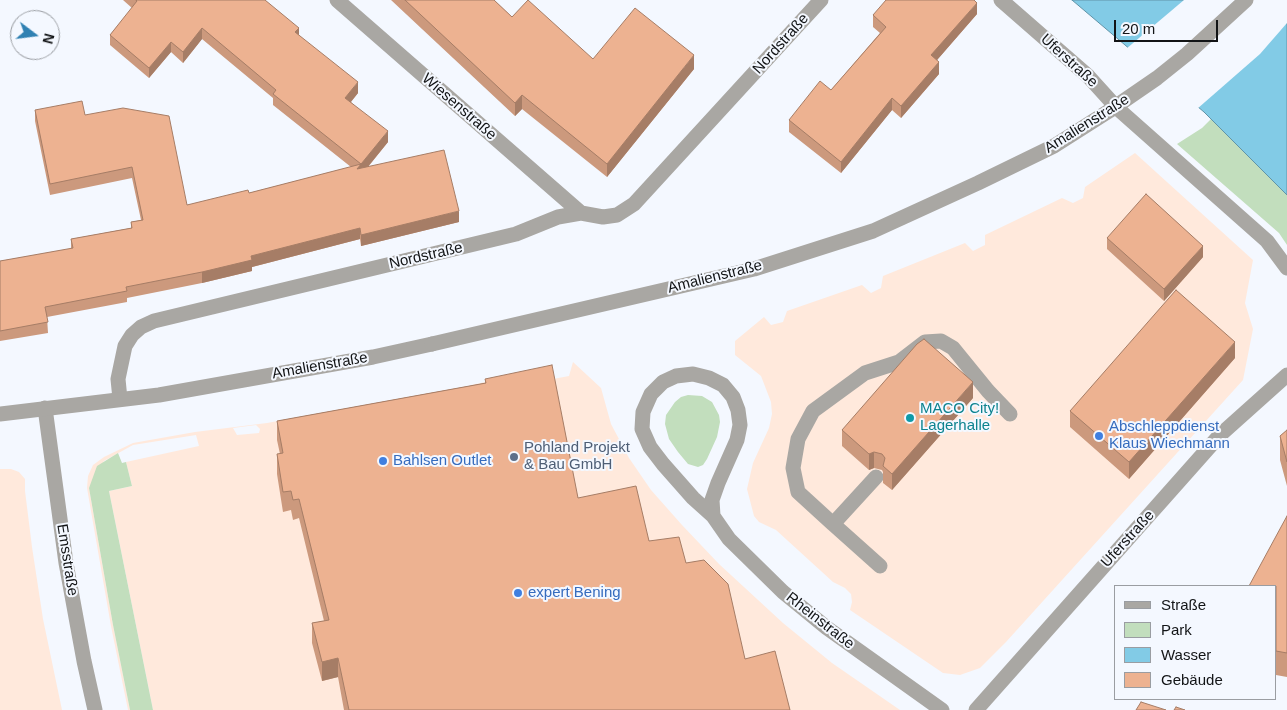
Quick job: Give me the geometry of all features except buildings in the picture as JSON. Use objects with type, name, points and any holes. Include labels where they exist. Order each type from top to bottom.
[{"type":"street","name":"Wiesenstraße","points":[[337,0],[581,213]]},
{"type":"street","name":"Nordstraße","points":[[120,399],[118,379],[125,346],[136,331],[154,321],[516,234],[558,216],[581,213],[603,217],[618,215],[634,204],[821,0]]},
{"type":"street","name":"Uferstraße","points":[[1000,0],[1088,76],[1117,108],[1267,241],[1287,268]]},
{"type":"street","name":"Amalienstraße","points":[[120,399],[168,393],[432,344],[754,269],[873,231],[978,184],[1062,141],[1157,78],[1194,48],[1246,0]]},
{"type":"street","points":[[880,566],[798,492],[793,468],[798,439],[813,411],[865,372],[898,362],[925,342],[941,341],[953,348],[988,391],[1010,414]]},
{"type":"street","name":"Rheinstraße","points":[[713,516],[712,500],[737,440],[740,425],[738,410],[733,397],[723,385],[709,378],[693,374],[676,376],[663,382],[651,394],[643,412],[642,429],[650,447],[663,464],[687,492],[713,516],[729,539],[783,592],[827,628],[942,710]]},
{"type":"street","name":"Uferstraße","points":[[976,710],[1220,435],[1287,375]]},
{"type":"street","points":[[0,414],[120,399]]},
{"type":"street","name":"Emsstraße","points":[[45,408],[66,563],[84,661],[96,710]]},
{"type":"street","points":[[833,524],[876,476]]},
{"type":"shaded area","points":[[1135,153],[1253,260],[1245,303],[1253,329],[1243,380],[1006,642],[980,668],[960,675],[943,673],[850,610],[851,594],[845,588],[833,582],[776,530],[759,522],[754,516],[747,489],[753,463],[769,428],[772,414],[771,402],[761,376],[735,355],[735,341],[764,317],[771,325],[783,322],[787,311],[862,285],[871,293],[881,288],[883,276],[965,243],[973,251],[985,245],[985,235],[1062,198],[1073,203],[1083,198],[1085,187]]},
{"type":"shaded area","points":[[573,362],[601,388],[611,424],[629,458],[651,490],[719,564],[783,623],[832,663],[900,710],[153,710],[109,491],[132,486],[126,462],[199,446],[196,435],[133,445],[104,461],[89,488],[130,710],[128,710],[87,488],[88,476],[93,465],[104,457],[133,443],[195,432],[267,423],[436,392],[466,393],[471,385],[546,369],[553,379],[569,376]],"holes":[[[256,425],[260,429],[259,433],[237,435],[233,428]]]},
{"type":"shaded area","points":[[0,469],[11,469],[19,472],[25,479],[32,547],[43,619],[62,710],[0,710]]},
{"type":"green space","points":[[1211,119],[1287,195],[1287,245],[1279,233],[1177,144],[1202,128]]},
{"type":"green space","points":[[688,395],[702,396],[712,402],[719,415],[720,422],[717,437],[707,459],[703,465],[698,467],[688,464],[678,452],[669,439],[665,424],[666,415],[675,402],[681,397]]},
{"type":"green space","points":[[118,453],[122,463],[126,462],[132,486],[109,491],[153,710],[130,710],[89,488],[97,466]]},
{"type":"water","points":[[1072,0],[1287,0],[1287,195],[1204,112]]},
{"type":"pier","points":[[1184,0],[1287,0],[1287,23],[1260,54],[1197,109],[1126,49]]},
{"type":"place","name":"MACO City! Lagerhalle","points":[[910,418]]},
{"type":"place","name":"Abschleppdienst Klaus Wiechmann","points":[[1099,436]]},
{"type":"place","name":"Pohland Projekt & Bau GmbH","points":[[514,457]]},
{"type":"place","name":"Bahlsen Outlet","points":[[383,461]]},
{"type":"place","name":"expert Bening","points":[[518,593]]}]
